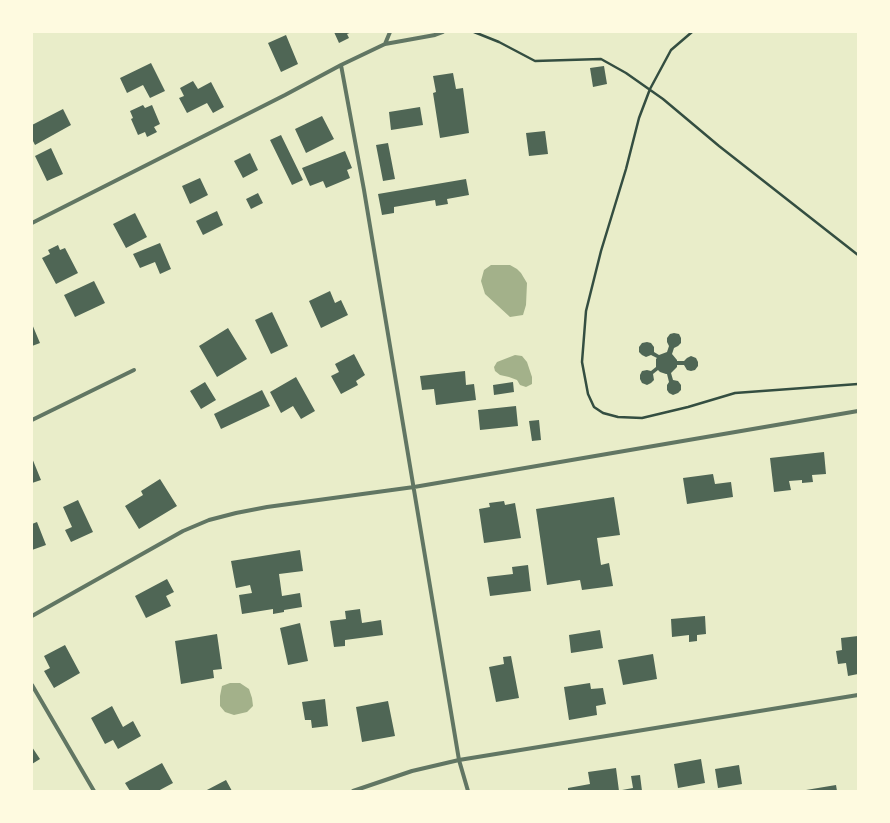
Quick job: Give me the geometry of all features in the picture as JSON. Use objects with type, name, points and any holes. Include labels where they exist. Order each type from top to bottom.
[{"type":"street","points":[[385,44],[390,32]]},
{"type":"street","points":[[32,223],[385,44],[435,35],[443,32]]},
{"type":"street","points":[[341,65],[364,190],[459,760],[468,791]]},
{"type":"street","points":[[32,420],[134,370]]},
{"type":"street","points":[[32,616],[183,531],[209,520],[236,513],[267,507],[414,487],[858,411]]},
{"type":"street","points":[[32,685],[94,791]]},
{"type":"street","points":[[353,791],[412,771],[459,760],[858,695]]},
{"type":"path","points":[[474,32],[499,42],[535,61],[601,58],[650,89],[719,146],[858,255]]},
{"type":"path","points":[[692,32],[671,50],[650,89],[640,118],[601,252],[586,311],[582,362],[588,394],[594,407],[603,413],[618,417],[642,418],[688,407],[735,393],[858,384]]},
{"type":"shaded area","points":[[491,265],[510,265],[521,273],[527,283],[526,305],[523,315],[510,317],[485,294],[481,281],[484,270]]},
{"type":"shaded area","points":[[515,355],[522,356],[527,362],[532,377],[532,384],[526,387],[520,385],[517,380],[500,375],[495,371],[494,367],[497,362]]},
{"type":"shaded area","points":[[230,683],[240,683],[249,689],[253,706],[247,712],[234,715],[225,712],[220,706],[222,686]]},
{"type":"building","points":[[334,32],[352,32],[347,34],[349,38],[339,43]]},
{"type":"building","points":[[286,35],[298,64],[281,72],[268,43]]},
{"type":"building","points":[[151,63],[165,91],[150,98],[143,85],[127,93],[120,78]]},
{"type":"building","points":[[604,66],[607,84],[593,87],[590,68]]},
{"type":"building","points":[[453,73],[456,89],[463,88],[469,133],[440,138],[433,93],[436,92],[433,76]]},
{"type":"building","points":[[193,81],[198,89],[211,82],[224,107],[213,113],[207,103],[187,113],[179,98],[184,96],[180,88]]},
{"type":"building","points":[[143,105],[145,108],[152,105],[160,124],[154,127],[157,132],[147,137],[145,132],[138,135],[131,119],[133,118],[130,111]]},
{"type":"building","points":[[420,107],[423,125],[391,130],[389,112]]},
{"type":"building","points":[[63,109],[71,125],[35,145],[32,139],[32,125]]},
{"type":"building","points":[[322,116],[334,139],[306,153],[295,129]]},
{"type":"building","points":[[545,131],[548,154],[529,156],[526,133]]},
{"type":"building","points":[[281,135],[303,180],[292,185],[270,140]]},
{"type":"building","points":[[388,143],[395,179],[383,181],[376,145]]},
{"type":"building","points":[[51,148],[63,174],[47,181],[35,156]]},
{"type":"building","points":[[345,151],[352,168],[347,170],[350,178],[326,188],[323,181],[310,186],[302,168]]},
{"type":"building","points":[[250,153],[258,170],[243,178],[234,161]]},
{"type":"building","points":[[200,178],[208,195],[190,204],[182,186]]},
{"type":"building","points":[[466,179],[469,195],[447,199],[448,204],[436,206],[435,200],[394,207],[394,213],[382,215],[378,194]]},
{"type":"building","points":[[258,193],[263,203],[251,209],[246,199]]},
{"type":"building","points":[[217,211],[223,225],[203,235],[196,221]]},
{"type":"building","points":[[135,213],[147,237],[126,248],[113,224]]},
{"type":"building","points":[[160,243],[171,269],[160,274],[155,262],[140,268],[133,254]]},
{"type":"building","points":[[58,245],[60,250],[65,248],[78,273],[56,284],[42,258],[50,254],[48,250]]},
{"type":"building","points":[[94,281],[105,303],[75,317],[64,295]]},
{"type":"building","points":[[330,291],[335,303],[341,300],[348,315],[321,328],[309,301]]},
{"type":"building","points":[[272,312],[288,346],[271,354],[255,320]]},
{"type":"building","points":[[32,324],[40,343],[32,346]]},
{"type":"building","points":[[228,328],[247,359],[217,377],[199,346]]},
{"type":"building","points":[[670,334],[679,334],[681,338],[681,343],[674,348],[672,354],[677,361],[684,361],[691,356],[696,358],[698,366],[695,370],[691,371],[687,370],[684,365],[677,365],[671,373],[673,380],[678,381],[681,385],[681,390],[673,395],[667,390],[667,385],[669,382],[667,374],[658,370],[653,374],[654,380],[651,383],[647,385],[642,383],[640,375],[642,371],[651,371],[656,367],[657,358],[651,355],[646,357],[642,355],[639,352],[639,347],[642,343],[647,342],[651,343],[654,347],[654,352],[659,355],[667,352],[669,346],[667,338]]},
{"type":"building","points":[[354,354],[365,375],[356,381],[358,385],[341,394],[331,376],[339,372],[335,364]]},
{"type":"building","points":[[465,371],[466,385],[474,384],[476,400],[436,405],[434,389],[422,390],[420,376]]},
{"type":"building","points":[[296,377],[315,411],[301,419],[293,406],[281,413],[270,392]]},
{"type":"building","points":[[205,382],[216,400],[201,409],[190,391]]},
{"type":"building","points":[[513,382],[514,392],[494,395],[493,385]]},
{"type":"building","points":[[262,390],[270,406],[221,429],[214,414]]},
{"type":"building","points":[[516,406],[518,426],[480,430],[478,410]]},
{"type":"building","points":[[539,420],[541,440],[532,441],[529,421]]},
{"type":"building","points":[[824,452],[826,474],[812,475],[813,482],[802,483],[802,480],[789,481],[791,490],[774,492],[770,458]]},
{"type":"building","points":[[32,458],[41,480],[32,483]]},
{"type":"building","points":[[713,474],[715,484],[731,482],[733,497],[687,504],[683,478]]},
{"type":"building","points":[[160,479],[177,506],[139,529],[125,506],[143,495],[141,491]]},
{"type":"building","points":[[614,497],[620,535],[597,538],[601,565],[609,563],[613,586],[582,590],[580,580],[547,585],[536,509]]},
{"type":"building","points":[[78,500],[93,532],[71,542],[65,530],[72,527],[63,507]]},
{"type":"building","points":[[504,501],[505,505],[515,503],[521,538],[484,543],[479,509],[490,507],[489,503]]},
{"type":"building","points":[[37,522],[46,545],[32,550],[32,524]]},
{"type":"building","points":[[300,550],[303,571],[279,574],[282,596],[300,593],[302,607],[284,610],[284,612],[273,614],[273,609],[242,614],[239,595],[252,593],[250,585],[236,588],[231,561]]},
{"type":"building","points":[[528,565],[531,591],[490,596],[487,577],[513,574],[512,567]]},
{"type":"building","points":[[167,579],[174,592],[166,596],[171,606],[146,618],[135,596]]},
{"type":"building","points":[[360,609],[362,623],[381,620],[383,635],[345,640],[345,646],[334,647],[330,621],[346,619],[345,611]]},
{"type":"building","points":[[705,616],[706,634],[697,635],[697,641],[689,642],[689,635],[672,637],[671,619]]},
{"type":"building","points":[[300,623],[308,661],[288,665],[280,628]]},
{"type":"building","points":[[600,630],[603,648],[571,653],[569,635]]},
{"type":"building","points":[[217,634],[222,669],[213,670],[214,678],[181,684],[175,641]]},
{"type":"building","points":[[858,636],[858,674],[848,676],[846,663],[838,664],[836,651],[842,650],[841,638]]},
{"type":"building","points":[[65,645],[80,673],[54,688],[44,671],[50,668],[44,656]]},
{"type":"building","points":[[653,654],[657,679],[623,685],[618,660]]},
{"type":"building","points":[[511,656],[519,698],[496,702],[489,667],[504,664],[503,657]]},
{"type":"building","points":[[590,683],[591,689],[603,688],[606,704],[596,706],[597,715],[569,720],[564,687]]},
{"type":"building","points":[[325,699],[328,726],[312,728],[311,720],[305,720],[302,702]]},
{"type":"building","points":[[388,701],[395,736],[362,742],[356,707]]},
{"type":"building","points":[[112,706],[123,727],[133,721],[141,736],[118,749],[113,740],[105,744],[91,718]]},
{"type":"building","points":[[32,747],[40,759],[32,764]]},
{"type":"building","points":[[701,759],[705,783],[678,788],[674,764]]},
{"type":"building","points":[[162,763],[173,783],[158,791],[130,791],[125,783]]},
{"type":"building","points":[[739,765],[742,784],[718,788],[715,769]]},
{"type":"building","points":[[616,768],[619,791],[568,791],[568,788],[590,784],[588,772]]},
{"type":"building","points":[[640,775],[642,791],[622,791],[633,788],[631,776]]},
{"type":"building","points":[[226,780],[232,791],[205,791]]},
{"type":"building","points":[[836,785],[837,791],[806,790]]}]
